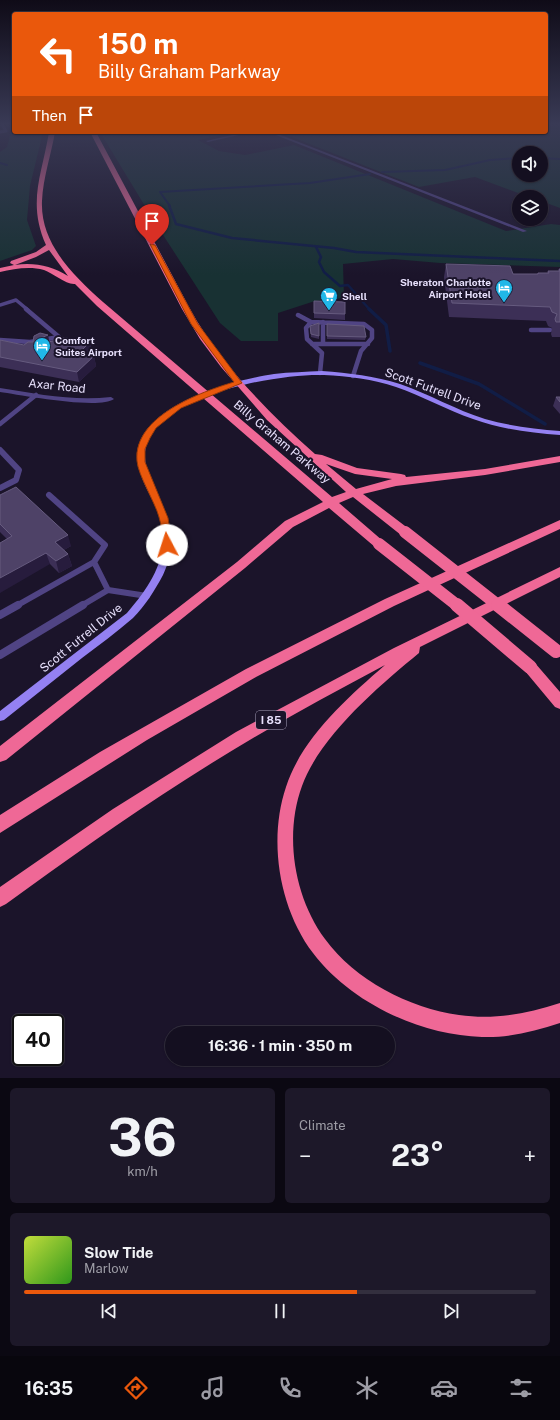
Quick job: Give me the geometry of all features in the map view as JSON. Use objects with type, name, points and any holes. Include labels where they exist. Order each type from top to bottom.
[{"type":"highway","name":"Billy Graham Parkway","points":[[44,174],[39,201],[41,221],[50,245],[61,263],[86,291],[204,395],[380,544],[450,599],[560,691]]},
{"type":"highway","name":"Billy Graham Parkway","points":[[115,174],[195,324],[238,383],[306,452],[353,493],[558,652]]},
{"type":"highway","points":[[0,269],[37,255],[50,245]]},
{"type":"highway","points":[[0,269],[34,266],[49,268],[86,291]]},
{"type":"highway","points":[[306,452],[336,465],[356,471],[414,478]]},
{"type":"highway","points":[[0,755],[241,565],[289,524],[331,502],[353,493],[414,478],[485,472],[560,459]]},
{"type":"highway","points":[[0,825],[121,747],[243,677],[350,622],[560,524]]},
{"type":"highway","name":"I 85","points":[[0,898],[136,803],[240,738],[359,672],[560,572]]},
{"type":"highway","points":[[431,636],[384,675],[342,716],[313,751],[300,772],[286,817],[284,845],[289,879],[301,914],[318,945],[332,960],[365,988],[383,999],[415,1014],[460,1025],[482,1027],[524,1025],[560,1013]]},
{"type":"highway","points":[[530,667],[560,703]]},
{"type":"street","points":[[379,174],[525,231]]},
{"type":"street","name":"Scott Futrell Drive","points":[[0,717],[111,631],[130,615],[147,596],[163,568],[167,545],[164,518],[143,469],[142,449],[153,426],[178,407],[204,395],[238,383],[279,375],[320,372],[353,376],[396,386],[495,424],[530,431],[560,433]]},
{"type":"street","name":"Axar Road","points":[[0,390],[70,400],[95,401],[111,399]]},
{"type":"lane","points":[[0,305],[16,300],[59,337],[61,344]]},
{"type":"lane","points":[[298,315],[311,322],[338,322],[355,326],[364,324],[372,330],[372,338],[361,351],[353,376]]},
{"type":"lane","points":[[311,322],[306,328],[307,339],[322,353],[320,372]]},
{"type":"lane","points":[[323,322],[323,344]]},
{"type":"lane","points":[[337,328],[338,322]]},
{"type":"lane","points":[[531,330],[550,330]]},
{"type":"lane","points":[[0,340],[20,343],[41,341],[59,337]]},
{"type":"lane","points":[[312,344],[323,344],[337,341],[368,344]]},
{"type":"lane","points":[[20,343],[27,348]]},
{"type":"lane","points":[[0,424],[36,395]]},
{"type":"lane","points":[[0,450],[19,470],[16,480],[0,488]]},
{"type":"lane","points":[[0,615],[94,562],[105,545],[50,495]]},
{"type":"lane","points":[[94,562],[108,590]]},
{"type":"lane","points":[[0,655],[108,590],[147,596]]},
{"type":"green space","points":[[0,174],[33,174],[30,186],[27,220],[36,246],[32,250],[0,261]]},
{"type":"green space","points":[[126,174],[366,174],[506,231],[548,226],[548,224],[551,224],[560,225],[560,267],[440,263],[393,259],[343,264],[344,298],[315,301],[278,313],[278,341],[241,341],[220,323]]},
{"type":"green space","points":[[387,174],[512,174],[512,182],[548,182],[548,174],[560,174],[560,208],[548,204],[548,190],[512,191],[475,177],[419,187]]},
{"type":"building","points":[[446,264],[510,266],[513,274],[538,274],[549,273],[548,271],[560,271],[560,322],[556,322],[555,319],[557,314],[552,312],[550,307],[452,303]]},
{"type":"building","points":[[314,301],[345,302],[345,314],[314,313]]},
{"type":"building","points":[[319,323],[319,336],[311,334],[310,326]]},
{"type":"building","points":[[327,324],[364,326],[366,337],[327,336]]},
{"type":"building","points":[[40,333],[48,335],[41,338],[44,343],[57,340],[60,337],[90,342],[79,353],[94,356],[77,372],[0,357],[0,340],[24,345],[28,342],[33,342],[34,336]]},
{"type":"building","points":[[16,487],[68,535],[55,542],[68,554],[56,561],[46,553],[0,578],[0,543],[12,536],[0,524],[0,495]]},
{"type":"waterway","points":[[170,206],[160,192],[310,183],[368,174]]},
{"type":"waterway","points":[[169,205],[176,224],[232,238],[334,248],[356,252],[560,261]]},
{"type":"waterway","points":[[316,247],[321,257],[319,262],[324,272],[340,286],[348,285],[370,310]]},
{"type":"waterway","points":[[370,310],[386,325],[390,351]]},
{"type":"waterway","points":[[420,363],[479,384],[545,424]]},
{"type":"place","name":"Sheraton Charlotte Airport Hotel","points":[[504,303]]},
{"type":"place","name":"Shell","points":[[329,311]]},
{"type":"place","name":"Comfort Suites Airport","points":[[42,361]]},
{"type":"route","points":[[152,245],[180,299],[203,337],[238,383],[195,398],[178,407],[153,426],[146,438],[142,449],[141,462],[164,518],[167,545]]}]
